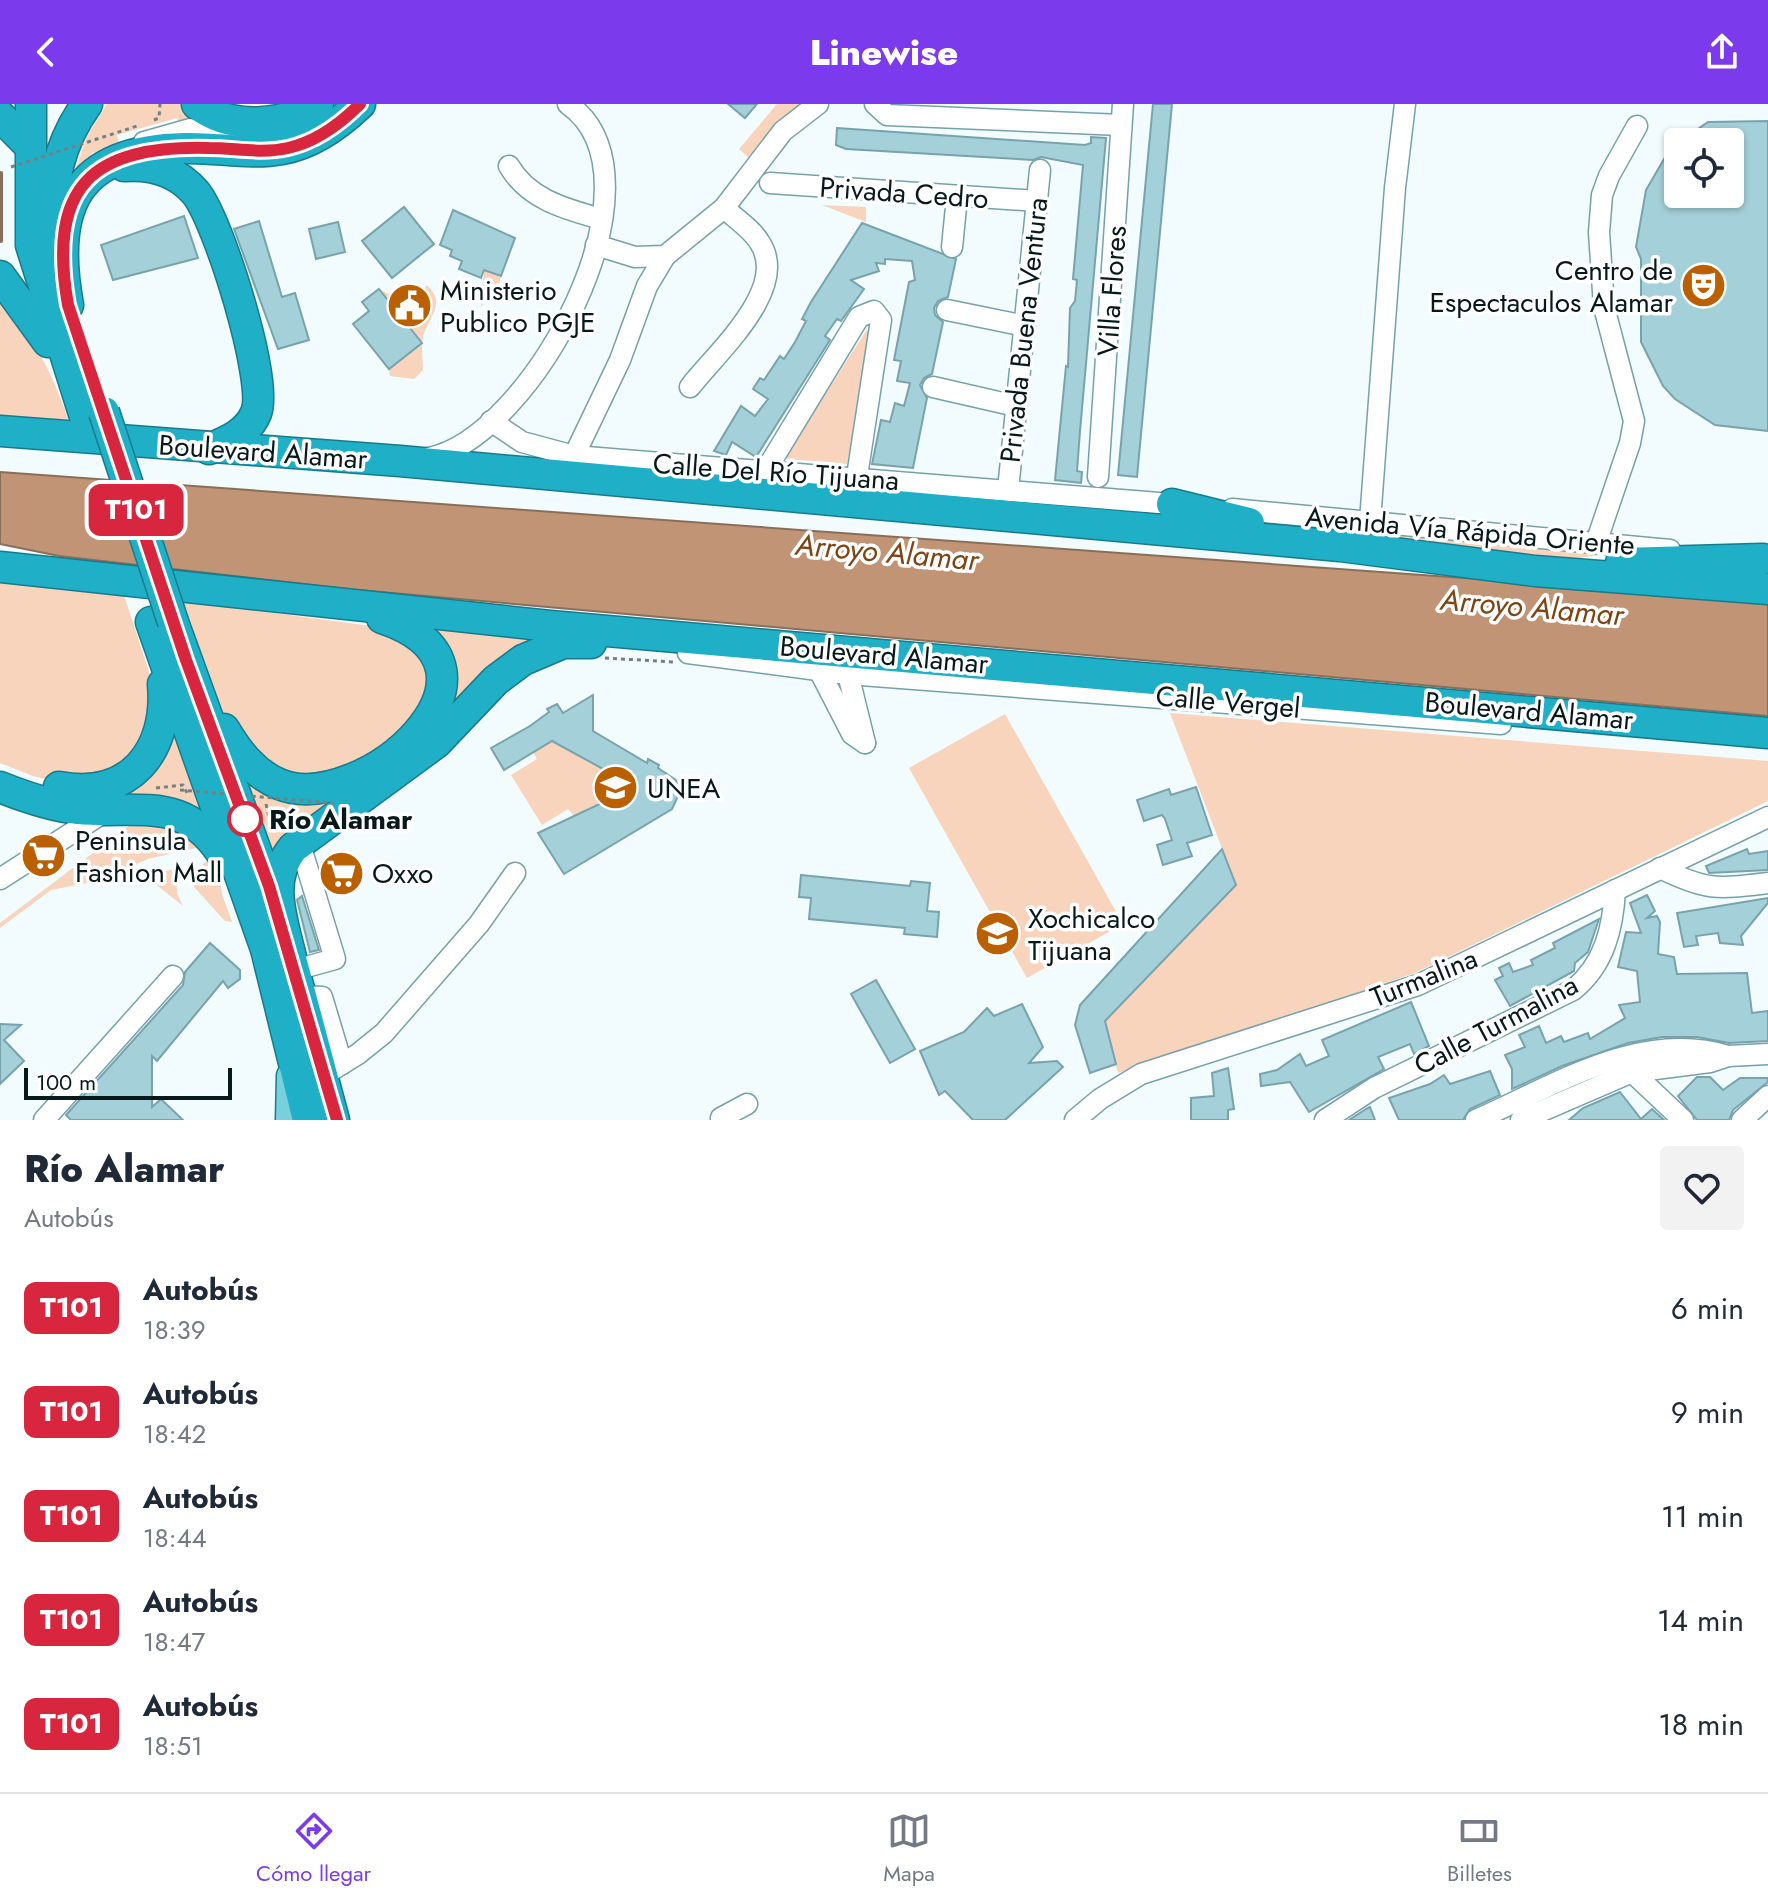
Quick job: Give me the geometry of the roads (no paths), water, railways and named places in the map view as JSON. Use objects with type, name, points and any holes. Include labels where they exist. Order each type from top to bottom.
[{"type":"highway","points":[[31,104],[20,156],[31,245],[160,630],[292,968]]},
{"type":"highway","points":[[87,104],[68,133],[57,159],[51,235],[89,411]]},
{"type":"highway","points":[[197,104],[224,117],[264,122],[296,116],[318,104]]},
{"type":"highway","points":[[68,305],[61,245],[63,224],[83,187],[122,158],[157,150],[267,151],[304,143],[340,122],[360,104]]},
{"type":"highway","points":[[0,116],[20,156]]},
{"type":"highway","points":[[83,187],[113,167],[132,165],[169,171],[197,194],[214,226],[253,355],[259,394],[255,415],[246,428],[209,449]]},
{"type":"highway","points":[[0,276],[30,313],[89,411]]},
{"type":"highway","name":"Boulevard Alamar","points":[[0,431],[400,461],[1340,546],[1535,571],[1768,589]]},
{"type":"highway","points":[[1172,504],[1340,546]]},
{"type":"highway","points":[[1535,571],[1663,560],[1765,559]]},
{"type":"highway","name":"Boulevard Alamar","points":[[9,568],[550,626],[1768,733]]},
{"type":"highway","points":[[160,630],[186,660],[231,741],[258,773],[293,788],[335,784],[413,740],[436,709],[441,682],[435,656],[423,638],[410,629],[330,604]]},
{"type":"highway","points":[[550,626],[684,658]]},
{"type":"highway","points":[[0,768],[49,785],[79,790],[104,787],[134,772],[152,749],[164,721],[160,630]]},
{"type":"highway","points":[[329,1100],[290,1040],[292,968],[279,903],[278,877],[284,860],[299,841],[436,743],[496,680],[536,653],[573,642],[684,658]]},
{"type":"highway","points":[[186,660],[269,886],[329,1100]]},
{"type":"highway","points":[[1107,692],[1256,686]]},
{"type":"highway","points":[[0,787],[50,804],[164,810],[188,819],[214,840],[292,968]]},
{"type":"main road","points":[[289,1120],[290,1040]]},
{"type":"street","points":[[400,461],[431,458],[454,450],[491,421],[532,375],[558,338],[580,297],[596,245],[604,191],[601,151],[592,128],[568,104]]},
{"type":"street","points":[[574,456],[620,360],[647,286],[665,256],[724,208],[783,131],[818,104]]},
{"type":"street","points":[[875,104],[887,115],[1121,125]]},
{"type":"street","name":"Villa Flores","points":[[1097,485],[1114,288],[1123,104]]},
{"type":"street","points":[[1370,521],[1405,104]]},
{"type":"street","points":[[1596,543],[1630,443],[1634,421],[1604,307],[1599,232],[1602,195],[1637,126]]},
{"type":"street","points":[[509,166],[533,193],[560,206],[601,219]]},
{"type":"street","name":"Privada Buena Ventura","points":[[1008,490],[1040,170]]},
{"type":"street","name":"Privada Cedro","points":[[770,183],[1037,201]]},
{"type":"street","points":[[952,247],[957,197]]},
{"type":"street","points":[[690,387],[748,317],[760,299],[766,278],[767,260],[761,244],[724,208]]},
{"type":"street","points":[[596,245],[635,257],[665,256]]},
{"type":"street","points":[[947,310],[1025,326]]},
{"type":"street","points":[[766,470],[859,317],[874,311],[881,320],[857,476]]},
{"type":"street","points":[[933,387],[1016,406]]},
{"type":"street","name":"Calle Del Río Tijuana","points":[[491,421],[522,442],[574,456],[1008,490],[1097,485],[1172,504]]},
{"type":"street","name":"Avenida Vía Rápida Oriente","points":[[1172,504],[1765,559]]},
{"type":"street","name":"Calle Vergel","points":[[684,658],[848,674],[1107,692],[1768,747]]},
{"type":"street","points":[[819,670],[852,734],[865,743],[848,674]]},
{"type":"street","points":[[0,879],[109,809]]},
{"type":"street","name":"Turmalina","points":[[1075,1120],[1100,1099],[1141,1074],[1418,985],[1768,817]]},
{"type":"street","points":[[299,841],[313,886],[335,959],[292,968],[285,897],[313,886]]},
{"type":"street","points":[[1660,868],[1694,884],[1712,888],[1768,883]]},
{"type":"street","points":[[329,1100],[371,1045],[479,924],[515,873]]},
{"type":"street","name":"Calle Turmalina","points":[[1325,1120],[1374,1088],[1573,990],[1588,977],[1606,946],[1615,890]]},
{"type":"street","points":[[44,1120],[173,976]]},
{"type":"street","points":[[1476,1120],[1630,1053],[1692,1049],[1728,1056],[1768,1054]]},
{"type":"street","points":[[1534,1117],[1632,1072],[1710,1062],[1728,1056]]},
{"type":"street","points":[[1632,1072],[1683,1120]]},
{"type":"street","points":[[1742,1120],[1768,1096]]},
{"type":"street","points":[[721,1118],[747,1104]]},
{"type":"water","name":"Arroyo Alamar","points":[[0,472],[1768,600],[1768,716],[347,589],[59,556],[0,544]]},
{"type":"waterway","points":[[1,173],[1,241]]},
{"type":"place","name":"Centro de Espectaculos Alamar","points":[[1704,286]]},
{"type":"place","name":"Ministerio Publico PGJE","points":[[409,306]]},
{"type":"place","name":"UNEA","points":[[616,788]]},
{"type":"place","name":"Río Alamar","points":[[245,819]]},
{"type":"place","name":"Peninsula Fashion Mall","points":[[44,856]]},
{"type":"place","name":"Oxxo","points":[[341,873]]},
{"type":"place","name":"Xochicalco Tijuana","points":[[997,934]]}]
